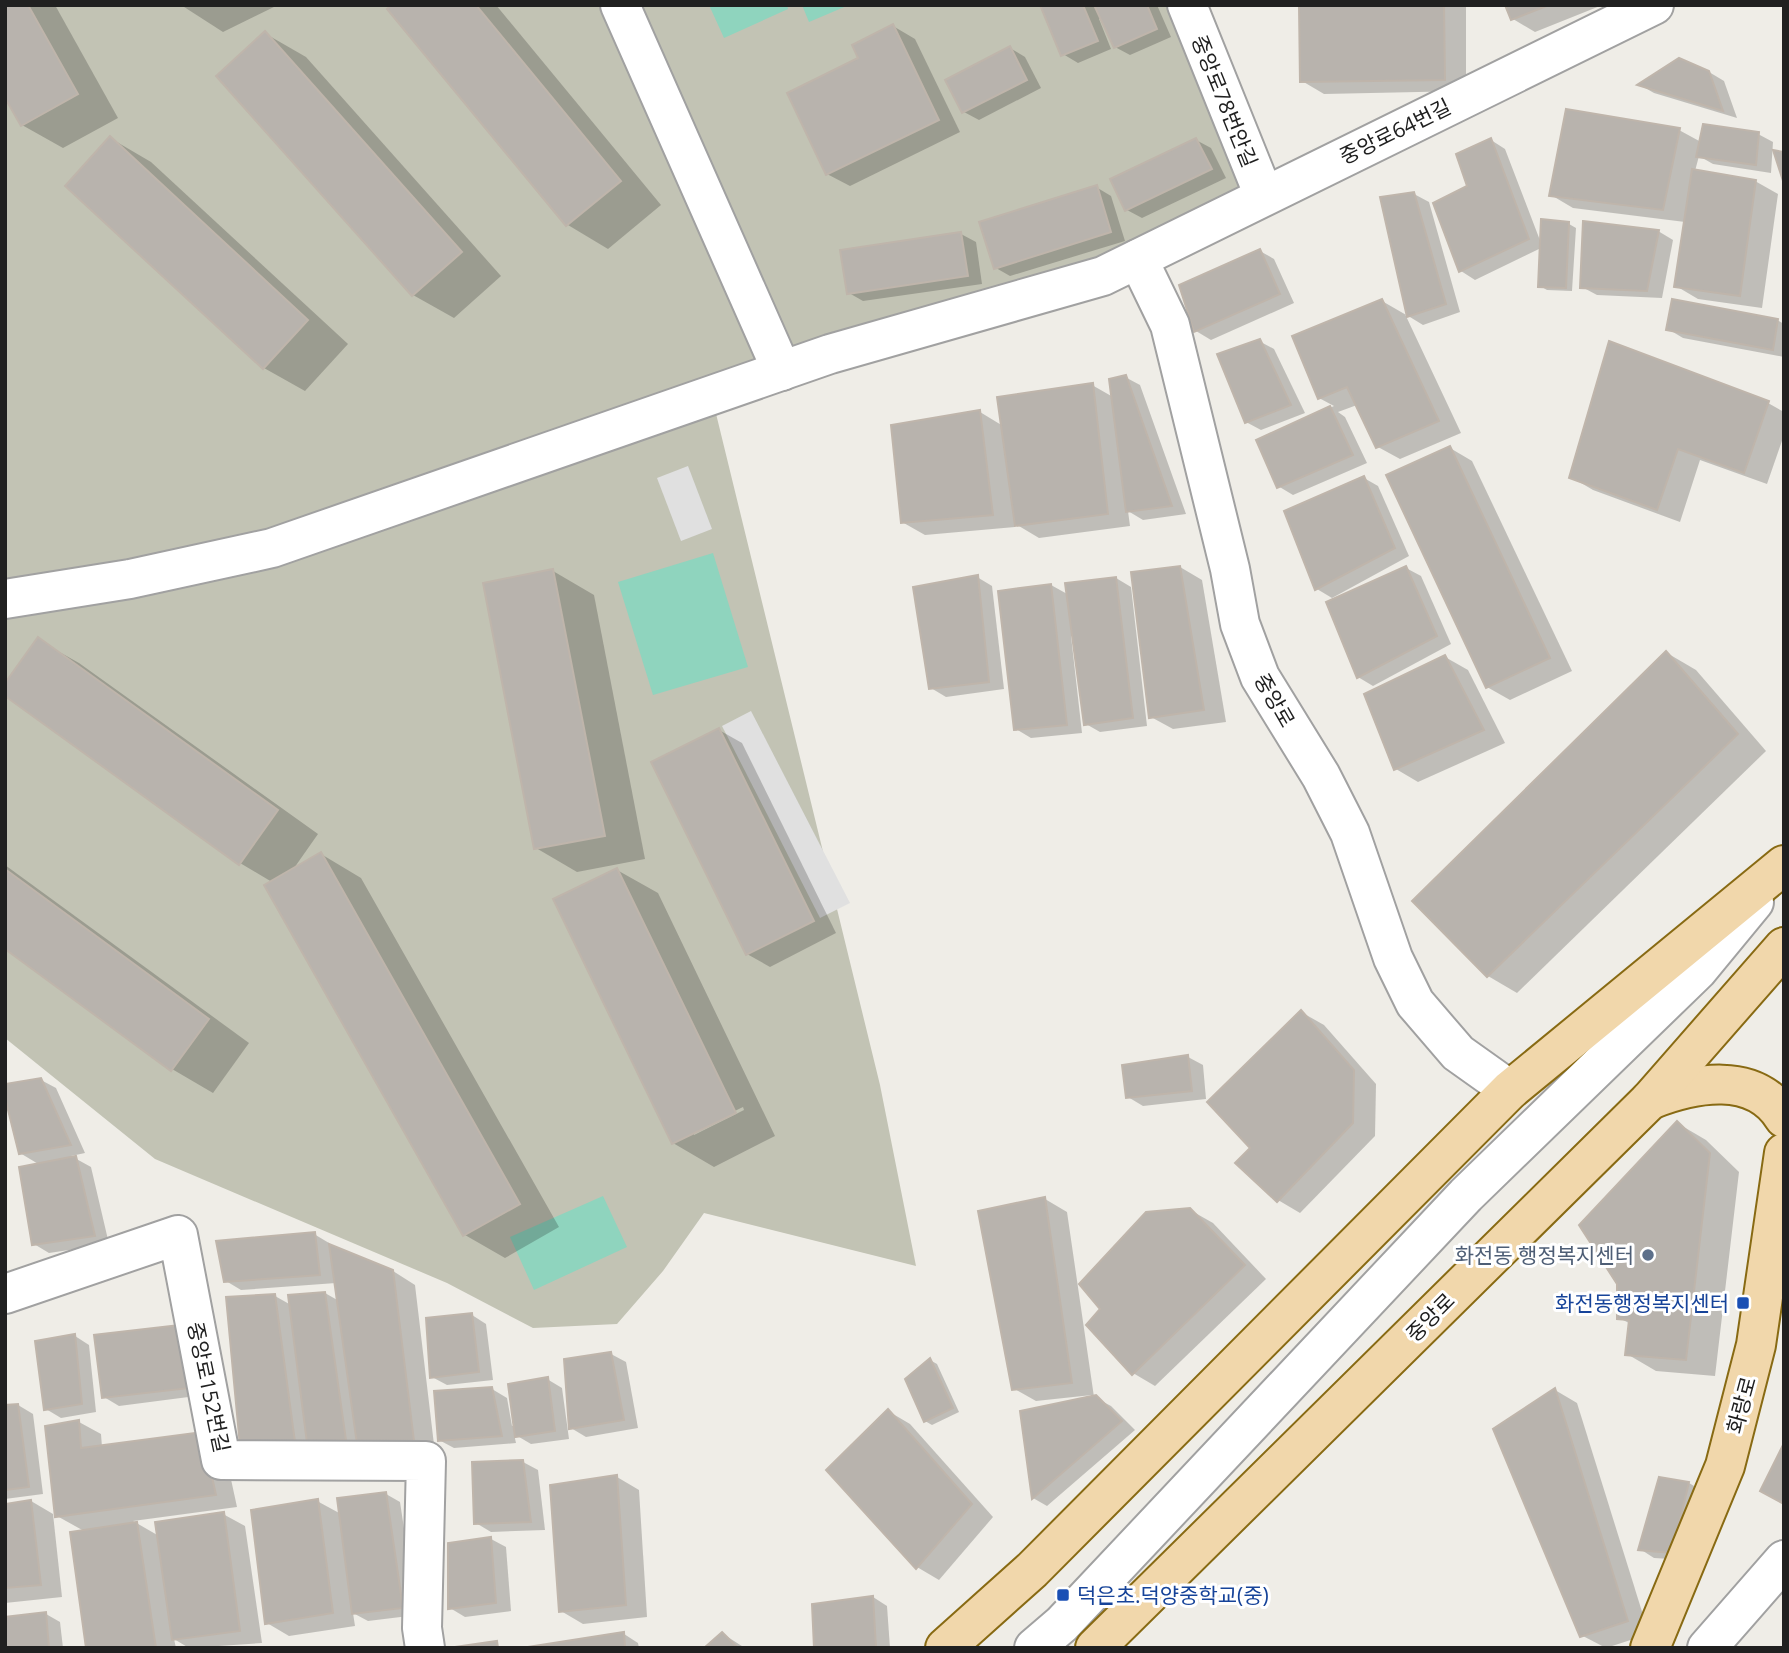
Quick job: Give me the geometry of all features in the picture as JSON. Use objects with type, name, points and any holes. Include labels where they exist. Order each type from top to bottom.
[{"type":"main road","points":[[944,1648],[1032,1570],[1510,1090],[1783,866]]},
{"type":"main road","name":"중앙로","points":[[1099,1642],[1650,1100],[1784,947]]},
{"type":"main road","points":[[1650,1100],[1688,1086],[1707,1083],[1728,1085],[1744,1088],[1763,1097],[1784,1118]]},
{"type":"main road","name":"화랑로","points":[[1653,1647],[1725,1466],[1756,1345],[1784,1153]]},
{"type":"street","points":[[620,5],[782,371]]},
{"type":"street","name":"중앙로78번안길","points":[[1187,5],[1264,196]]},
{"type":"street","name":"중앙로64번길","points":[[5,599],[130,579],[272,548],[830,355],[1103,276],[1654,5]]},
{"type":"street","name":"중앙로","points":[[1138,259],[1170,325],[1189,412],[1230,569],[1240,624],[1260,677],[1321,776],[1350,833],[1393,958],[1415,1003],[1458,1053],[1510,1090]]},
{"type":"street","points":[[1034,1648],[1071,1614],[1466,1195],[1698,970],[1783,866]]},
{"type":"street","name":"중앙로152번길","points":[[5,1294],[178,1235],[221,1460],[426,1461],[422,1628],[425,1648]]},
{"type":"street","points":[[1707,1648],[1784,1560]]},
{"type":"shaded area","points":[[5,5],[1179,5],[1256,199],[1107,282],[709,385],[880,1085],[916,1266],[704,1213],[663,1271],[617,1324],[533,1328],[447,1283],[155,1159],[5,1038]]},
{"type":"shaded area","points":[[688,466],[712,529],[681,541],[657,478]]},
{"type":"shaded area","points":[[751,711],[850,903],[820,918],[722,726]]},
{"type":"green space","points":[[709,5],[787,5],[788,9],[724,38]]},
{"type":"green space","points":[[802,5],[849,5],[809,22]]},
{"type":"green space","points":[[713,553],[748,667],[653,695],[618,582]]},
{"type":"green space","points":[[603,1196],[627,1247],[534,1290],[510,1237]]},
{"type":"building","points":[[5,5],[28,5],[78,94],[21,126],[5,98]]},
{"type":"building","points":[[391,5],[476,5],[621,181],[566,226],[387,9]]},
{"type":"building","points":[[1040,5],[1083,5],[1098,41],[1061,56]]},
{"type":"building","points":[[1094,5],[1147,5],[1157,29],[1114,48]]},
{"type":"building","points":[[1299,5],[1444,5],[1445,80],[1300,82]]},
{"type":"building","points":[[1505,5],[1549,5],[1511,20]]},
{"type":"building","points":[[893,24],[939,120],[826,175],[787,93],[858,58],[852,45]]},
{"type":"building","points":[[265,31],[462,252],[412,296],[216,76]]},
{"type":"building","points":[[1010,46],[1027,80],[962,113],[945,80]]},
{"type":"building","points":[[1679,58],[1709,71],[1723,111],[1637,85]]},
{"type":"building","points":[[1566,109],[1680,128],[1663,210],[1549,196]]},
{"type":"building","points":[[1703,124],[1759,132],[1756,165],[1696,157]]},
{"type":"building","points":[[110,136],[308,320],[263,369],[65,186]]},
{"type":"building","points":[[1196,138],[1212,169],[1125,211],[1110,179]]},
{"type":"building","points":[[1491,138],[1529,239],[1459,272],[1433,203],[1467,186],[1456,154]]},
{"type":"building","points":[[1773,150],[1784,152],[1784,184]]},
{"type":"building","points":[[1692,169],[1756,180],[1740,296],[1674,287]]},
{"type":"building","points":[[1097,185],[1111,232],[994,269],[979,222]]},
{"type":"building","points":[[1414,192],[1446,304],[1407,317],[1380,197]]},
{"type":"building","points":[[1541,219],[1569,222],[1566,288],[1538,287]]},
{"type":"building","points":[[1583,221],[1659,230],[1647,291],[1580,288]]},
{"type":"building","points":[[961,232],[968,276],[847,294],[840,250]]},
{"type":"building","points":[[1260,249],[1280,294],[1194,332],[1179,285]]},
{"type":"building","points":[[1382,299],[1439,421],[1376,448],[1347,387],[1318,399],[1292,336]]},
{"type":"building","points":[[1672,299],[1778,319],[1773,350],[1666,330]]},
{"type":"building","points":[[1260,339],[1291,405],[1245,423],[1217,354]]},
{"type":"building","points":[[1609,341],[1769,401],[1744,473],[1678,449],[1657,510],[1569,478]]},
{"type":"building","points":[[1126,375],[1172,506],[1126,512],[1109,379]]},
{"type":"building","points":[[1093,383],[1108,514],[1015,526],[997,397]]},
{"type":"building","points":[[1330,406],[1353,455],[1277,488],[1256,440]]},
{"type":"building","points":[[980,410],[993,515],[901,523],[891,425]]},
{"type":"building","points":[[1450,446],[1550,658],[1486,688],[1386,475]]},
{"type":"building","points":[[1364,476],[1395,548],[1315,590],[1284,511]]},
{"type":"building","points":[[1180,566],[1204,710],[1149,718],[1131,572]]},
{"type":"building","points":[[1406,566],[1437,636],[1357,678],[1326,602]]},
{"type":"building","points":[[553,569],[605,836],[534,849],[483,583]]},
{"type":"building","points":[[978,575],[989,682],[929,689],[913,587]]},
{"type":"building","points":[[1116,577],[1133,718],[1084,725],[1065,583]]},
{"type":"building","points":[[1051,584],[1067,725],[1014,730],[998,591]]},
{"type":"building","points":[[38,637],[278,810],[239,865],[5,696],[5,683]]},
{"type":"building","points":[[1666,651],[1738,734],[1487,977],[1412,901]]},
{"type":"building","points":[[1445,655],[1484,730],[1394,770],[1364,694]]},
{"type":"building","points":[[719,728],[814,921],[746,955],[651,762]]},
{"type":"building","points":[[321,852],[520,1204],[463,1236],[264,885]]},
{"type":"building","points":[[617,868],[736,1113],[672,1144],[553,899]]},
{"type":"building","points":[[5,869],[209,1019],[171,1071],[5,949]]},
{"type":"building","points":[[1301,1010],[1354,1070],[1353,1123],[1277,1202],[1235,1163],[1250,1148],[1207,1102]]},
{"type":"building","points":[[1188,1055],[1192,1091],[1126,1098],[1122,1065]]},
{"type":"building","points":[[41,1078],[71,1145],[19,1154],[5,1098],[5,1084]]},
{"type":"building","name":"화전동 행정복지센터","points":[[1677,1121],[1710,1153],[1686,1360],[1625,1355],[1629,1320],[1617,1319],[1617,1284],[1579,1225]]},
{"type":"building","points":[[76,1156],[95,1236],[32,1245],[19,1167]]},
{"type":"building","points":[[1045,1197],[1072,1383],[1012,1390],[978,1211]]},
{"type":"building","points":[[1190,1208],[1245,1265],[1132,1375],[1086,1325],[1100,1309],[1079,1284],[1146,1212]]},
{"type":"building","points":[[315,1232],[320,1275],[224,1282],[216,1241]]},
{"type":"building","points":[[329,1244],[393,1270],[414,1441],[357,1444]]},
{"type":"building","points":[[325,1292],[346,1440],[307,1443],[288,1295]]},
{"type":"building","points":[[275,1294],[295,1442],[240,1446],[226,1297]]},
{"type":"building","points":[[472,1313],[479,1372],[430,1378],[426,1318]]},
{"type":"building","points":[[179,1325],[190,1388],[102,1398],[94,1335]]},
{"type":"building","points":[[75,1334],[82,1404],[44,1410],[35,1341]]},
{"type":"building","points":[[611,1352],[624,1420],[569,1429],[564,1359]]},
{"type":"building","points":[[930,1358],[953,1408],[924,1422],[905,1379]]},
{"type":"building","points":[[548,1377],[555,1431],[515,1437],[508,1384]]},
{"type":"building","points":[[492,1387],[502,1436],[438,1441],[434,1391]]},
{"type":"building","points":[[1555,1388],[1628,1621],[1580,1637],[1493,1429]]},
{"type":"building","points":[[1096,1395],[1122,1421],[1032,1499],[1020,1411]]},
{"type":"building","points":[[18,1404],[29,1487],[5,1490],[5,1405]]},
{"type":"building","points":[[888,1409],[972,1504],[916,1569],[826,1470]]},
{"type":"building","points":[[79,1420],[81,1448],[202,1432],[216,1495],[55,1517],[45,1426]]},
{"type":"building","points":[[1784,1443],[1784,1504],[1760,1491]]},
{"type":"building","points":[[523,1460],[531,1522],[474,1524],[472,1462]]},
{"type":"building","points":[[617,1475],[626,1605],[559,1612],[550,1485]]},
{"type":"building","points":[[1659,1477],[1689,1482],[1672,1553],[1638,1550]]},
{"type":"building","points":[[386,1492],[403,1608],[352,1614],[337,1498]]},
{"type":"building","points":[[318,1499],[333,1613],[265,1624],[251,1510]]},
{"type":"building","points":[[31,1500],[41,1585],[5,1588],[5,1504]]},
{"type":"building","points":[[224,1512],[240,1631],[172,1640],[155,1522]]},
{"type":"building","points":[[137,1522],[156,1648],[86,1648],[70,1532]]},
{"type":"building","points":[[491,1537],[496,1603],[448,1609],[448,1543]]},
{"type":"building","points":[[873,1596],[876,1648],[814,1648],[812,1604]]},
{"type":"building","points":[[46,1612],[49,1648],[5,1648],[5,1617]]},
{"type":"building","points":[[624,1632],[625,1648],[527,1648],[527,1647]]},
{"type":"building","points":[[722,1632],[738,1648],[704,1648]]},
{"type":"building","points":[[497,1641],[498,1648],[454,1648],[454,1647]]},
{"type":"place","name":"화전동 행정복지센터","points":[[1648,1255]]},
{"type":"place","name":"화전동행정복지센터","points":[[1743,1303]]},
{"type":"place","name":"덕은초.덕양중학교(중)","points":[[1063,1595]]}]
